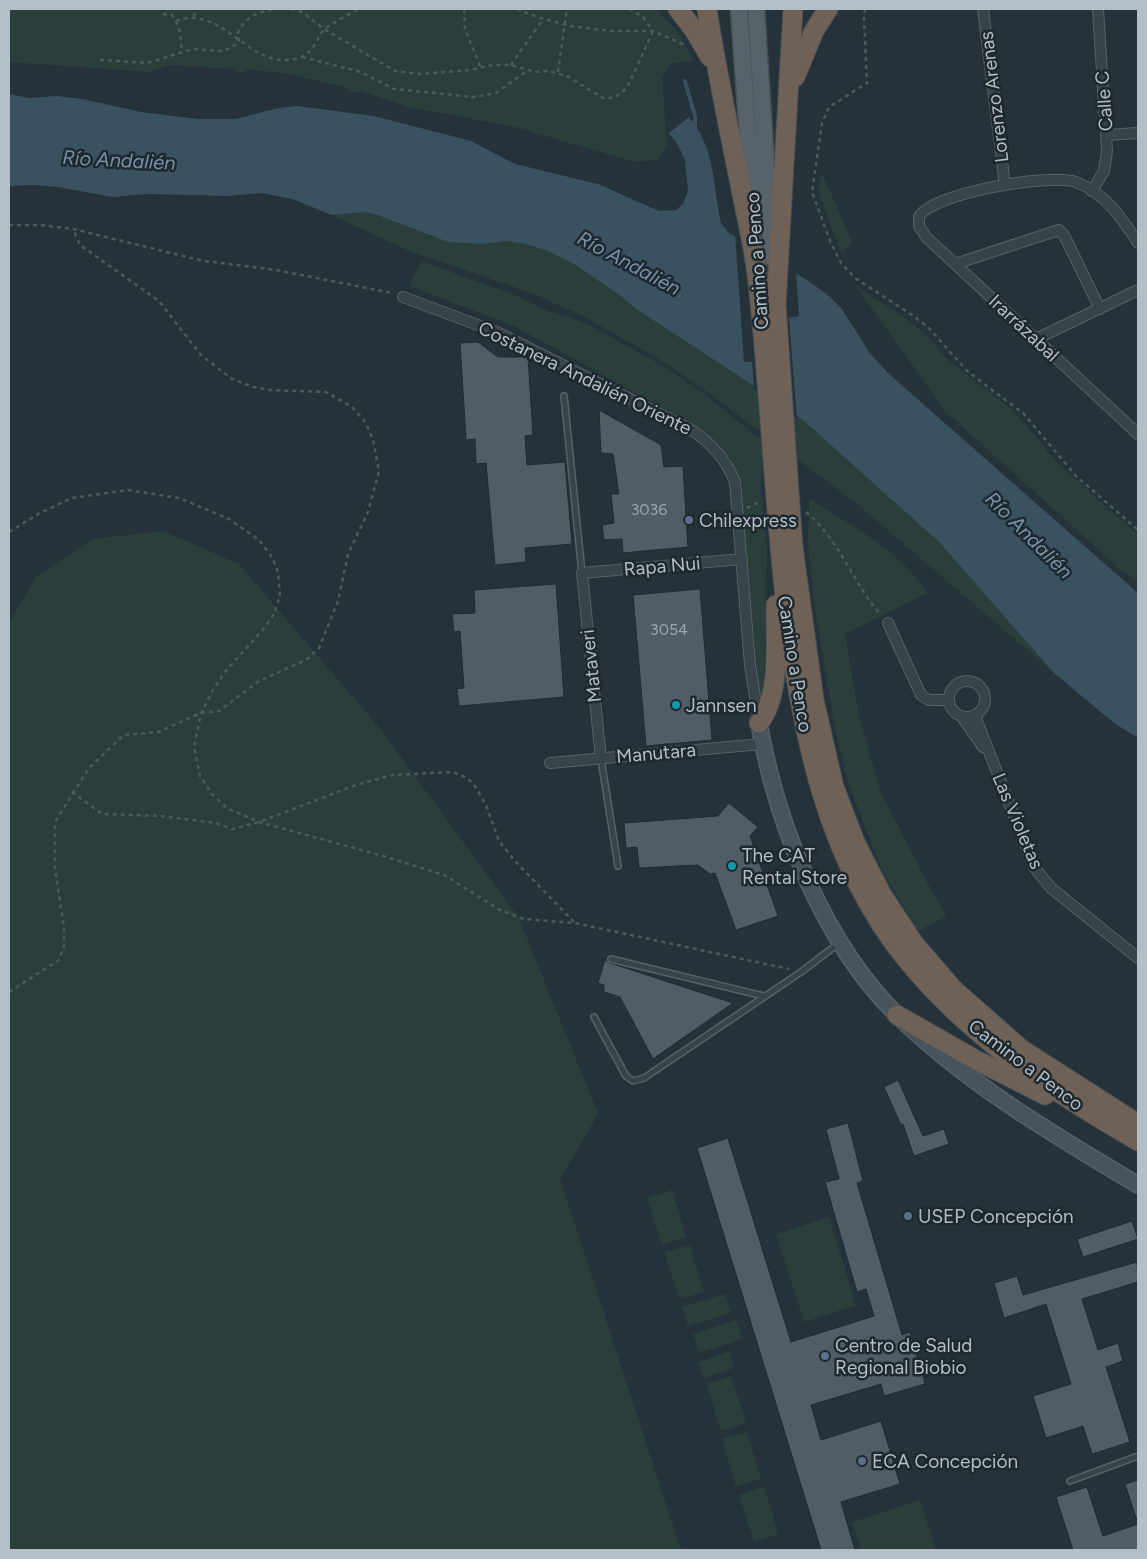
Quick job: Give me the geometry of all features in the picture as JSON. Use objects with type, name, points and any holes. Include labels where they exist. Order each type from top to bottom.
[{"type":"highway","points":[[678,9],[694,30],[716,70],[760,177]]},
{"type":"highway","points":[[707,9],[716,70]]},
{"type":"highway","points":[[788,102],[793,9]]},
{"type":"highway","points":[[760,177],[806,47],[828,9]]},
{"type":"highway","name":"Camino a Penco","points":[[760,177],[759,289],[778,544],[794,673],[809,749],[830,819],[860,888],[900,950],[943,1000],[1010,1058],[1138,1142]]},
{"type":"highway","name":"Camino a Penco","points":[[760,177],[776,305],[775,499],[793,546],[808,663],[826,758],[847,824],[882,895],[933,967],[974,1010],[1045,1066],[1138,1124]]},
{"type":"highway","points":[[759,723],[769,706],[773,692],[778,544]]},
{"type":"highway","points":[[897,1015],[1003,1074],[1099,1118]]},
{"type":"main road","name":"Camino a Penco","points":[[739,9],[742,50],[760,177]]},
{"type":"main road","name":"Camino a Penco","points":[[756,9],[759,49],[760,177]]},
{"type":"street","name":"Lorenzo Arenas","points":[[983,9],[1004,185]]},
{"type":"street","name":"Calle C","points":[[1092,191],[1106,165],[1106,135],[1098,9]]},
{"type":"street","points":[[1106,135],[1138,133]]},
{"type":"street","points":[[1004,185],[1059,179],[1075,182],[1092,191],[1118,213],[1138,243]]},
{"type":"street","name":"Irarrázabal","points":[[1004,185],[934,204],[924,210],[919,217],[922,232],[1138,434]]},
{"type":"street","points":[[955,264],[1059,230],[1064,234],[1100,309]]},
{"type":"street","points":[[1036,339],[1138,290]]},
{"type":"street","name":"Costanera Andalién Oriente","points":[[403,297],[499,333],[690,429],[713,447],[731,471],[737,494],[750,665],[759,723]]},
{"type":"street","name":"Rapa Nui","points":[[582,573],[742,559]]},
{"type":"street","name":"Mataveri","points":[[582,573],[601,759]]},
{"type":"street","points":[[888,623],[922,695],[929,700],[948,700]]},
{"type":"street","points":[[962,717],[975,716],[985,703],[985,695],[978,684],[971,681],[957,683],[949,693],[948,700],[954,712],[962,717],[992,760]]},
{"type":"street","points":[[975,716],[992,760]]},
{"type":"street","points":[[759,723],[762,744],[782,814],[800,862],[841,942],[870,983],[897,1015],[975,1082],[1036,1123],[1138,1185]]},
{"type":"street","name":"Manutara","points":[[550,763],[762,744]]},
{"type":"street","name":"Las Violetas","points":[[992,760],[1034,867],[1042,878],[1138,958]]},
{"type":"lane","points":[[564,396],[582,573]]},
{"type":"lane","points":[[601,759],[618,866]]},
{"type":"lane","points":[[594,1017],[626,1076],[633,1081],[644,1078],[801,972],[841,942]]},
{"type":"lane","points":[[611,959],[764,996]]},
{"type":"lane","points":[[1070,1481],[1138,1456]]},
{"type":"path","points":[[194,17],[196,9]]},
{"type":"path","points":[[239,42],[238,33],[247,19],[260,12],[277,9]]},
{"type":"path","points":[[291,9],[302,12],[324,29],[388,68],[403,73],[419,74],[481,68],[492,65],[510,65],[528,70],[558,72],[576,80],[598,96],[614,98],[627,88],[653,31]]},
{"type":"path","points":[[302,57],[313,48],[324,29],[359,9]]},
{"type":"path","points":[[464,9],[465,29],[481,68]]},
{"type":"path","points":[[517,9],[543,19],[564,24],[612,31],[653,31],[687,47]]},
{"type":"path","points":[[558,72],[567,9]]},
{"type":"path","points":[[629,9],[643,17],[653,31]]},
{"type":"path","points":[[865,9],[867,83],[829,107],[822,123],[812,192],[830,241],[841,263],[855,278],[912,315],[928,328],[967,370],[1024,414],[1076,476],[1138,530]]},
{"type":"path","points":[[163,14],[172,15],[176,21],[182,52]]},
{"type":"path","points":[[176,21],[194,17],[216,24],[239,42],[271,58],[286,60],[302,57],[361,72],[394,89],[473,97],[496,93],[528,70]]},
{"type":"path","points":[[510,65],[543,19]]},
{"type":"path","points":[[100,60],[147,63],[202,48],[220,50],[231,48],[239,42]]},
{"type":"path","points":[[9,225],[41,225],[73,229],[204,260],[328,279],[376,288],[403,297]]},
{"type":"path","points":[[9,992],[59,960],[64,946],[64,927],[55,870],[55,822],[72,792],[89,768],[124,735],[158,732],[201,713],[219,711],[259,681],[290,669],[306,660],[319,648],[338,601],[348,554],[374,494],[379,471],[366,423],[352,407],[326,392],[253,387],[232,379],[201,355],[159,301],[80,245],[73,229]]},
{"type":"path","points":[[9,532],[40,513],[72,498],[128,490],[179,498],[229,519],[259,540],[272,557],[278,572],[280,596],[274,614],[225,672],[201,713],[194,747],[200,776],[212,794],[227,808],[259,822],[444,875],[500,910],[524,919],[575,923],[801,972]]},
{"type":"path","points":[[747,508],[775,499],[818,523],[870,603],[888,623]]},
{"type":"path","points":[[72,792],[102,814],[161,816],[216,823],[232,829],[259,822],[356,785],[393,775],[452,772],[465,777],[473,784],[486,805],[499,841],[514,860],[575,923]]},
{"type":"green space","points":[[9,9],[656,9],[678,32],[694,61],[671,63],[662,76],[667,145],[657,160],[635,162],[515,127],[409,107],[359,91],[357,93],[349,91],[348,88],[288,74],[247,69],[245,72],[236,72],[234,69],[169,65],[150,72],[9,62]]},
{"type":"green space","points":[[822,173],[852,242],[842,254],[820,197],[818,187]]},
{"type":"green space","points":[[364,212],[454,243],[470,244],[507,241],[525,243],[560,255],[593,275],[636,309],[776,400],[805,422],[939,542],[1054,673],[856,503],[706,391],[657,358],[581,315],[529,292],[411,252],[332,215]]},
{"type":"green space","points":[[421,261],[522,298],[545,310],[570,317],[593,327],[663,366],[704,394],[763,441],[761,488],[767,549],[764,691],[762,698],[758,685],[740,481],[734,466],[725,453],[703,430],[512,325],[412,287],[410,284]]},
{"type":"green space","points":[[855,285],[908,320],[924,333],[949,361],[1010,408],[1056,462],[1138,535],[1138,583],[1120,569],[945,411]]},
{"type":"green space","points":[[809,499],[874,540],[904,564],[927,593],[845,634],[859,716],[881,793],[928,884],[947,916],[918,931],[881,869],[848,782],[835,730],[815,610],[808,544]]},
{"type":"green space","points":[[163,531],[239,564],[381,730],[519,918],[598,1114],[560,1179],[681,1550],[9,1550],[9,623],[37,576],[92,539]]},
{"type":"green space","points":[[672,1190],[686,1237],[662,1245],[647,1198]]},
{"type":"green space","points":[[829,1217],[856,1305],[804,1322],[776,1234]]},
{"type":"green space","points":[[690,1245],[704,1292],[679,1299],[665,1252]]},
{"type":"green space","points":[[725,1294],[731,1313],[688,1326],[682,1307]]},
{"type":"green space","points":[[736,1320],[742,1339],[699,1353],[693,1334]]},
{"type":"green space","points":[[729,1352],[734,1368],[704,1378],[698,1362]]},
{"type":"green space","points":[[731,1376],[746,1423],[721,1431],[707,1384]]},
{"type":"green space","points":[[747,1432],[761,1479],[736,1486],[722,1439]]},
{"type":"green space","points":[[764,1487],[778,1534],[754,1542],[739,1495]]},
{"type":"green space","points":[[920,1500],[936,1550],[861,1550],[852,1522]]},
{"type":"water","name":"Río Andalién","points":[[9,94],[29,98],[56,96],[82,99],[141,112],[198,119],[236,119],[278,108],[297,106],[374,116],[471,141],[515,164],[598,184],[659,211],[676,210],[683,204],[688,191],[685,160],[678,145],[669,133],[689,117],[704,141],[712,167],[721,223],[728,232],[810,282],[829,296],[842,309],[869,352],[889,374],[1138,593],[1138,738],[1114,723],[1054,673],[939,542],[805,422],[776,400],[636,309],[576,265],[548,251],[526,244],[506,241],[481,244],[448,242],[377,215],[364,212],[332,215],[292,199],[262,193],[229,196],[148,194],[112,197],[58,187],[34,185],[9,186]]},
{"type":"pier","points":[[735,234],[796,270],[799,316],[789,318],[797,419],[754,389],[752,362],[744,362]]},
{"type":"building","points":[[478,342],[498,357],[528,357],[533,435],[525,436],[527,465],[565,462],[572,544],[525,548],[526,562],[495,565],[486,463],[476,464],[475,439],[466,440],[460,343]]},
{"type":"building","points":[[599,410],[661,445],[664,467],[683,466],[688,547],[623,553],[622,539],[604,540],[602,525],[614,523],[611,494],[619,494],[613,454],[601,453]]},
{"type":"building","points":[[556,584],[564,697],[459,706],[457,689],[464,688],[460,631],[454,632],[452,614],[475,613],[474,590]]},
{"type":"building","points":[[700,589],[712,740],[646,746],[633,595]]},
{"type":"building","name":"The CAT Rental Store","points":[[729,803],[758,827],[750,836],[778,916],[736,930],[715,873],[710,874],[698,865],[639,868],[637,847],[626,848],[624,823],[718,816]]},
{"type":"building","points":[[605,960],[733,1003],[653,1059],[620,997],[604,992],[604,985],[598,983]]},
{"type":"building","points":[[898,1080],[923,1136],[944,1129],[949,1144],[914,1156],[903,1124],[901,1125],[884,1087]]},
{"type":"building","points":[[848,1123],[863,1181],[857,1183],[902,1335],[910,1332],[925,1384],[884,1396],[881,1384],[811,1405],[821,1440],[881,1421],[900,1484],[841,1502],[855,1550],[821,1550],[697,1148],[728,1138],[791,1342],[874,1316],[866,1289],[857,1292],[825,1182],[839,1179],[826,1129]]},
{"type":"building","points":[[1132,1221],[1138,1239],[1083,1257],[1077,1239]]},
{"type":"building","points":[[1137,1262],[1138,1282],[1082,1299],[1098,1350],[1118,1343],[1123,1361],[1106,1367],[1130,1442],[1092,1454],[1083,1426],[1046,1438],[1033,1396],[1071,1384],[1046,1304],[1004,1318],[994,1283],[1017,1276],[1023,1295]]},
{"type":"building","points":[[1138,1480],[1138,1517],[1136,1518],[1125,1484]]},
{"type":"building","points":[[1087,1487],[1103,1536],[1138,1524],[1138,1550],[1073,1550],[1056,1497]]},
{"type":"waterway","points":[[685,81],[695,116],[695,128]]},
{"type":"place","name":"Chilexpress","points":[[689,520]]},
{"type":"place","name":"Jannsen","points":[[676,705]]},
{"type":"place","name":"The CAT Rental Store","points":[[732,866]]},
{"type":"place","name":"USEP Concepción","points":[[908,1216]]},
{"type":"place","name":"Centro de Salud Regional Biobio","points":[[825,1356]]},
{"type":"place","name":"ECA Concepción","points":[[862,1461]]}]
